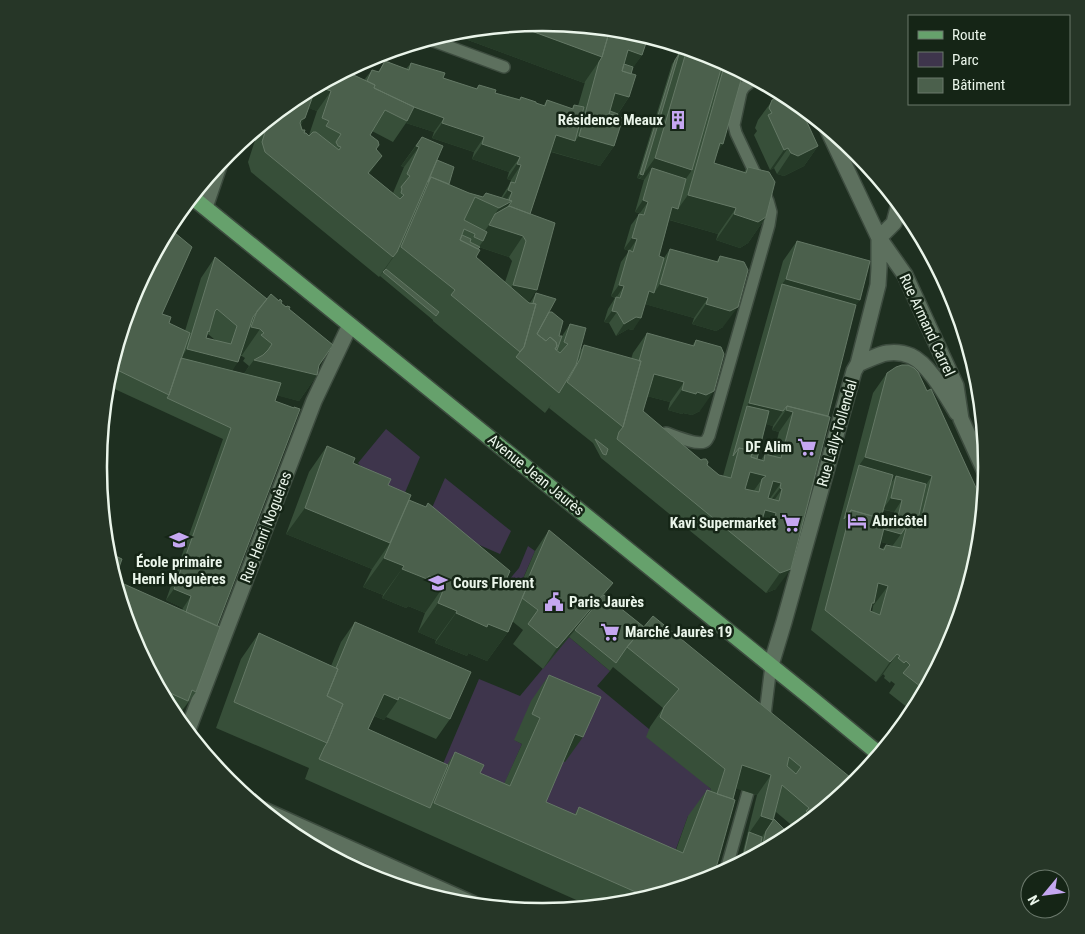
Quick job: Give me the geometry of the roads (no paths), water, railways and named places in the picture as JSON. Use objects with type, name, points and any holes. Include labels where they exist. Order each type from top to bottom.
[{"type":"main road","name":"Avenue Jean Jaurès","points":[[198,201],[874,750]]},
{"type":"street","name":"Rue Armand Carrel","points":[[834,143],[879,238],[905,275],[956,386],[961,419],[977,439]]},
{"type":"street","points":[[205,207],[214,182]]},
{"type":"street","points":[[879,238],[894,223],[896,214]]},
{"type":"street","name":"Rue Lally-Tollendal","points":[[771,665],[854,371],[858,364],[878,285],[879,238]]},
{"type":"street","name":"Rue Henri Noguères","points":[[191,724],[314,401],[350,325]]},
{"type":"street","points":[[858,364],[886,353],[911,356],[935,377],[961,419]]},
{"type":"street","points":[[288,821],[446,892]]},
{"type":"lane","points":[[441,44],[504,67]]},
{"type":"lane","points":[[666,433],[702,443],[709,436],[769,225],[771,212],[768,201],[734,125],[741,92],[748,83]]},
{"type":"lane","points":[[763,737],[771,665]]},
{"type":"lane","points":[[729,861],[748,792]]},
{"type":"place","name":"Résidence Meaux","points":[[678,120]]},
{"type":"place","name":"DF Alim","points":[[807,447]]},
{"type":"place","name":"Abricôtel","points":[[857,521]]},
{"type":"place","name":"Kavi Supermarket","points":[[791,523]]},
{"type":"place","name":"École primaire Henri Noguères","points":[[179,540]]},
{"type":"place","name":"Cours Florent","points":[[438,583]]},
{"type":"place","name":"Paris Jaurès","points":[[554,602]]},
{"type":"place","name":"Marché Jaurès 19","points":[[610,632]]}]
